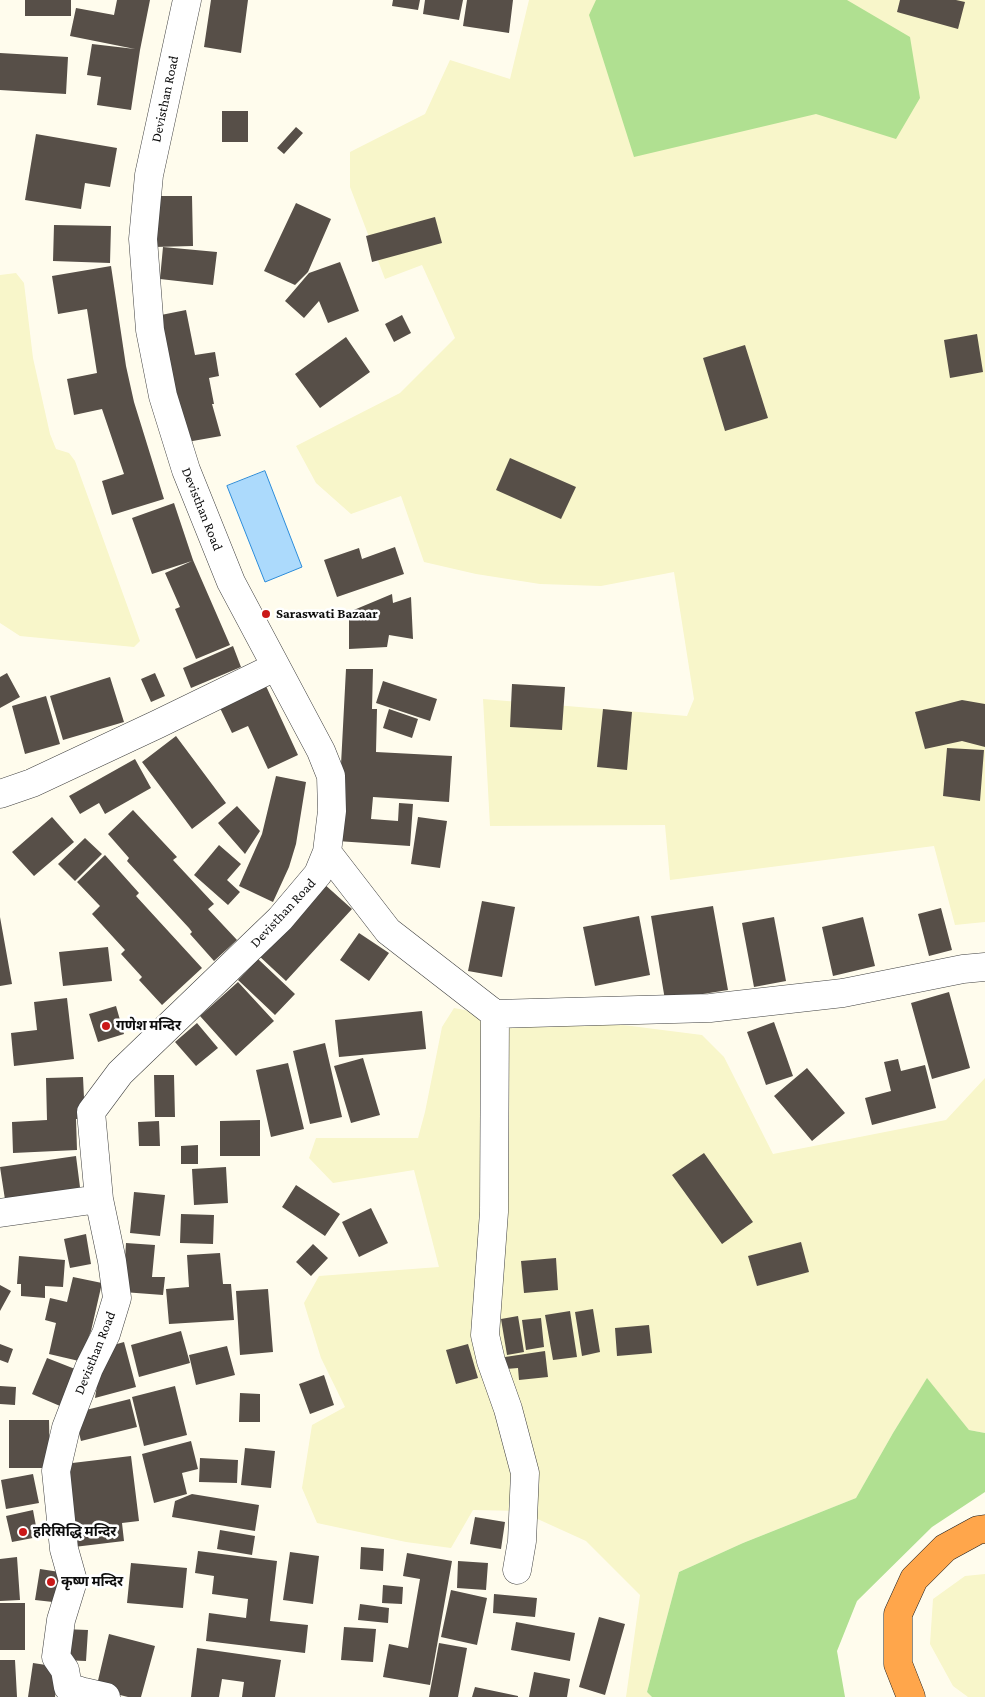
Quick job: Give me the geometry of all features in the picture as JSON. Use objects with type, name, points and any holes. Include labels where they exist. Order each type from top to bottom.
[{"type":"highway","points":[[911,1697],[898,1664],[898,1614],[914,1579],[946,1548],[978,1530],[985,1529]]},
{"type":"street","name":"Devisthan Road","points":[[106,1697],[68,1686],[65,1670],[56,1657],[61,1620],[73,1581],[64,1548],[56,1471],[66,1428],[89,1368],[106,1334],[117,1298],[112,1262],[99,1199],[91,1112],[120,1073],[280,919],[318,874],[328,852],[332,811],[331,776],[321,751],[231,582],[186,470],[163,396],[150,330],[143,239],[149,175],[187,0]]},
{"type":"street","points":[[0,794],[32,783],[275,667]]},
{"type":"street","points":[[328,852],[388,931],[495,1014],[710,1008],[843,993],[963,969],[985,967]]},
{"type":"street","points":[[495,1014],[494,1212],[485,1335],[525,1473],[522,1541],[517,1570]]},
{"type":"street","points":[[0,1213],[99,1199]]},
{"type":"shaded area","points":[[529,0],[985,0],[985,922],[955,925],[934,846],[670,880],[665,825],[490,826],[483,699],[687,716],[694,699],[674,572],[601,586],[540,584],[476,574],[424,562],[401,496],[351,514],[316,483],[296,446],[400,393],[455,338],[422,265],[385,279],[350,187],[350,152],[425,114],[450,60],[510,79]]},
{"type":"shaded area","points":[[16,273],[24,283],[33,358],[50,434],[56,449],[69,453],[75,461],[140,641],[134,647],[20,636],[0,623],[0,275]]},
{"type":"shaded area","points":[[454,1008],[506,1018],[623,1025],[702,1035],[724,1057],[773,1154],[946,1120],[985,1078],[985,1433],[969,1430],[927,1379],[893,1433],[856,1498],[743,1543],[679,1572],[647,1692],[652,1697],[626,1697],[640,1595],[586,1541],[520,1511],[473,1510],[451,1548],[406,1542],[317,1523],[302,1488],[312,1425],[345,1407],[321,1358],[304,1303],[319,1276],[439,1267],[414,1170],[333,1183],[309,1158],[316,1138],[418,1138],[442,1027]]},
{"type":"shaded area","points":[[985,1574],[985,1697],[968,1697],[953,1686],[930,1644],[933,1599],[965,1576]]},
{"type":"green space","points":[[596,0],[847,0],[910,37],[920,98],[896,139],[816,114],[634,157],[589,15]]},
{"type":"green space","points":[[927,1378],[969,1430],[985,1433],[985,1492],[932,1527],[857,1601],[837,1651],[845,1697],[652,1697],[647,1692],[679,1572],[743,1543],[856,1498]]},
{"type":"water","points":[[265,471],[302,567],[265,582],[227,486]]},
{"type":"building","points":[[25,0],[71,0],[71,16],[25,16]]},
{"type":"building","points":[[117,0],[150,0],[131,110],[97,105],[101,77],[87,75],[92,44],[135,49],[70,36],[76,8],[114,15]]},
{"type":"building","points":[[211,0],[248,0],[241,53],[204,47]]},
{"type":"building","points":[[393,0],[420,0],[418,10],[392,6]]},
{"type":"building","points":[[425,0],[463,0],[459,20],[423,14]]},
{"type":"building","points":[[467,0],[513,0],[509,33],[463,26]]},
{"type":"building","points":[[900,0],[956,0],[965,2],[958,29],[897,12]]},
{"type":"building","points":[[0,53],[68,57],[66,94],[0,90]]},
{"type":"building","points":[[222,111],[248,111],[248,142],[222,142]]},
{"type":"building","points":[[296,127],[303,133],[284,154],[277,148]]},
{"type":"building","points":[[36,134],[117,148],[110,187],[85,183],[81,209],[25,200]]},
{"type":"building","points":[[154,196],[192,196],[193,246],[154,247]]},
{"type":"building","points":[[296,203],[331,219],[308,272],[295,285],[264,271]]},
{"type":"building","points":[[435,217],[442,243],[372,262],[366,236]]},
{"type":"building","points":[[54,225],[111,226],[110,263],[53,261]]},
{"type":"building","points":[[163,247],[217,252],[213,285],[160,279]]},
{"type":"building","points":[[340,262],[359,311],[328,323],[319,301],[304,318],[285,301],[309,273]]},
{"type":"building","points":[[111,266],[126,366],[134,402],[164,499],[112,515],[102,481],[124,474],[102,409],[74,415],[67,379],[97,373],[87,309],[58,314],[52,276]]},
{"type":"building","points":[[186,310],[195,355],[215,352],[219,376],[209,378],[214,404],[212,404],[221,436],[187,442],[156,316]]},
{"type":"building","points":[[402,315],[411,333],[394,342],[385,324]]},
{"type":"building","points":[[977,334],[983,372],[950,378],[944,340]]},
{"type":"building","points":[[346,337],[370,372],[320,408],[295,374]]},
{"type":"building","points":[[745,345],[768,418],[725,431],[703,358]]},
{"type":"building","points":[[510,458],[576,487],[561,519],[496,490]]},
{"type":"building","points":[[174,503],[193,560],[230,645],[196,659],[175,609],[180,607],[165,573],[192,561],[152,574],[132,518]]},
{"type":"building","points":[[395,547],[404,574],[337,597],[324,560],[359,548],[362,559]]},
{"type":"building","points":[[392,594],[393,603],[411,597],[413,639],[389,635],[387,647],[349,649],[349,612]]},
{"type":"building","points":[[233,646],[241,667],[191,688],[183,668]]},
{"type":"building","points":[[346,669],[373,669],[372,709],[377,709],[376,752],[452,756],[449,802],[373,797],[371,819],[398,821],[399,803],[413,804],[410,846],[337,841]]},
{"type":"building","points":[[7,673],[20,697],[0,708],[0,677]]},
{"type":"building","points":[[155,673],[165,696],[151,702],[141,679]]},
{"type":"building","points":[[110,677],[124,722],[63,740],[50,696]]},
{"type":"building","points":[[383,681],[437,699],[430,721],[376,703]]},
{"type":"building","points":[[512,684],[565,687],[562,730],[510,727]]},
{"type":"building","points":[[266,686],[298,755],[268,769],[248,726],[232,733],[220,708]]},
{"type":"building","points":[[46,696],[60,744],[25,754],[12,706]]},
{"type":"building","points":[[962,700],[985,704],[985,747],[962,741],[925,749],[915,712]]},
{"type":"building","points":[[389,709],[418,719],[412,738],[383,728]]},
{"type":"building","points":[[603,709],[632,712],[627,770],[597,767]]},
{"type":"building","points":[[176,736],[226,803],[192,829],[142,762]]},
{"type":"building","points":[[947,748],[984,750],[980,801],[943,796]]},
{"type":"building","points":[[135,759],[151,788],[105,814],[99,803],[80,814],[69,796]]},
{"type":"building","points":[[276,776],[306,782],[296,844],[289,867],[273,902],[239,886],[262,834]]},
{"type":"building","points":[[237,806],[260,831],[245,854],[218,823]]},
{"type":"building","points":[[133,810],[177,857],[173,860],[214,904],[208,909],[237,940],[214,961],[190,934],[192,932],[189,928],[127,861],[129,858],[108,834]]},
{"type":"building","points":[[52,817],[74,842],[34,876],[12,852]]},
{"type":"building","points":[[418,817],[447,821],[440,868],[411,864]]},
{"type":"building","points":[[85,838],[102,854],[75,881],[58,864]]},
{"type":"building","points":[[219,845],[241,864],[227,880],[240,892],[228,905],[194,875]]},
{"type":"building","points":[[105,855],[139,893],[136,896],[202,968],[162,1005],[139,980],[142,977],[121,954],[125,950],[92,914],[100,906],[77,882]]},
{"type":"building","points":[[323,883],[352,909],[286,981],[258,955]]},
{"type":"building","points":[[482,901],[515,907],[502,977],[468,971]]},
{"type":"building","points":[[713,906],[728,990],[665,1000],[651,916]]},
{"type":"building","points":[[941,908],[952,950],[929,956],[918,914]]},
{"type":"building","points":[[639,916],[650,975],[595,986],[583,927]]},
{"type":"building","points":[[0,917],[12,984],[0,986]]},
{"type":"building","points":[[774,917],[786,981],[754,987],[742,923]]},
{"type":"building","points":[[863,917],[875,966],[833,976],[822,927]]},
{"type":"building","points":[[359,933],[389,953],[369,981],[340,960]]},
{"type":"building","points":[[108,947],[112,981],[63,986],[59,952]]},
{"type":"building","points":[[258,959],[295,994],[275,1015],[238,980]]},
{"type":"building","points":[[238,982],[274,1021],[236,1056],[200,1016]]},
{"type":"building","points":[[949,992],[970,1068],[932,1079],[911,1003]]},
{"type":"building","points":[[67,998],[74,1059],[14,1066],[11,1033],[37,1030],[34,1002]]},
{"type":"building","points":[[116,1006],[124,1034],[98,1042],[89,1014]]},
{"type":"building","points":[[422,1011],[426,1049],[339,1057],[335,1020]]},
{"type":"building","points":[[774,1022],[793,1076],[766,1085],[747,1032]]},
{"type":"building","points":[[197,1023],[218,1048],[196,1066],[175,1042]]},
{"type":"building","points":[[325,1043],[342,1117],[310,1124],[293,1051]]},
{"type":"building","points":[[363,1058],[380,1115],[351,1123],[334,1066]]},
{"type":"building","points":[[898,1059],[901,1071],[925,1065],[936,1108],[872,1125],[865,1098],[891,1091],[884,1062]]},
{"type":"building","points":[[288,1063],[304,1129],[271,1137],[256,1070]]},
{"type":"building","points":[[807,1068],[845,1113],[812,1141],[774,1096]]},
{"type":"building","points":[[154,1075],[174,1075],[175,1117],[155,1117]]},
{"type":"building","points":[[83,1077],[85,1119],[76,1119],[77,1150],[13,1153],[12,1122],[47,1120],[46,1078]]},
{"type":"building","points":[[260,1120],[260,1156],[220,1156],[220,1121]]},
{"type":"building","points":[[159,1121],[160,1146],[139,1146],[138,1122]]},
{"type":"building","points":[[198,1145],[198,1164],[181,1164],[181,1146]]},
{"type":"building","points":[[704,1153],[753,1222],[722,1244],[672,1175]]},
{"type":"building","points":[[76,1156],[81,1195],[6,1206],[0,1167]]},
{"type":"building","points":[[226,1167],[228,1203],[194,1205],[192,1169]]},
{"type":"building","points":[[296,1185],[340,1214],[325,1236],[282,1207]]},
{"type":"building","points":[[134,1192],[165,1195],[160,1236],[130,1233]]},
{"type":"building","points":[[371,1208],[388,1243],[359,1257],[342,1222]]},
{"type":"building","points":[[181,1214],[214,1215],[213,1244],[180,1243]]},
{"type":"building","points":[[86,1234],[91,1264],[70,1268],[64,1239]]},
{"type":"building","points":[[801,1242],[809,1272],[757,1286],[748,1256]]},
{"type":"building","points":[[126,1243],[155,1245],[152,1277],[165,1277],[163,1295],[123,1292]]},
{"type":"building","points":[[313,1244],[328,1258],[311,1276],[296,1262]]},
{"type":"building","points":[[220,1253],[223,1284],[231,1284],[234,1320],[169,1324],[166,1289],[189,1287],[187,1255]]},
{"type":"building","points":[[19,1256],[65,1260],[63,1287],[45,1286],[45,1298],[21,1296],[21,1284],[17,1284]]},
{"type":"building","points":[[556,1258],[558,1290],[524,1293],[521,1261]]},
{"type":"building","points":[[73,1277],[102,1283],[91,1331],[79,1361],[49,1354],[56,1323],[45,1320],[50,1298],[67,1302]]},
{"type":"building","points":[[0,1285],[11,1291],[0,1311]]},
{"type":"building","points":[[268,1289],[273,1352],[240,1355],[236,1291]]},
{"type":"building","points":[[593,1309],[600,1352],[582,1356],[575,1312]]},
{"type":"building","points":[[570,1311],[577,1357],[553,1360],[545,1315]]},
{"type":"building","points":[[518,1316],[524,1352],[507,1355],[501,1319]]},
{"type":"building","points":[[541,1318],[544,1347],[526,1350],[522,1320]]},
{"type":"building","points":[[649,1325],[652,1353],[617,1356],[615,1328]]},
{"type":"building","points":[[181,1331],[190,1363],[139,1377],[131,1345]]},
{"type":"building","points":[[124,1342],[136,1387],[95,1398],[103,1348]]},
{"type":"building","points":[[0,1344],[13,1349],[8,1363],[0,1360]]},
{"type":"building","points":[[468,1344],[478,1378],[456,1384],[446,1350]]},
{"type":"building","points":[[227,1346],[235,1375],[196,1385],[189,1355]]},
{"type":"building","points":[[545,1351],[548,1377],[519,1380],[518,1368],[506,1369],[505,1357]]},
{"type":"building","points":[[47,1358],[75,1369],[60,1406],[32,1394]]},
{"type":"building","points":[[324,1375],[334,1405],[310,1414],[299,1384]]},
{"type":"building","points":[[0,1386],[16,1387],[15,1405],[0,1404]]},
{"type":"building","points":[[175,1386],[187,1435],[144,1446],[132,1397]]},
{"type":"building","points":[[240,1393],[260,1394],[260,1422],[239,1422]]},
{"type":"building","points":[[130,1399],[137,1427],[81,1441],[74,1413]]},
{"type":"building","points":[[9,1420],[49,1420],[50,1468],[9,1468]]},
{"type":"building","points":[[191,1441],[198,1469],[182,1473],[187,1494],[154,1503],[142,1454]]},
{"type":"building","points":[[245,1448],[275,1451],[271,1488],[241,1485]]},
{"type":"building","points":[[131,1456],[139,1521],[122,1523],[124,1541],[74,1547],[64,1464]]},
{"type":"building","points":[[200,1458],[238,1460],[237,1483],[199,1482]]},
{"type":"building","points":[[33,1474],[39,1503],[6,1509],[1,1480]]},
{"type":"building","points":[[192,1494],[259,1505],[255,1531],[172,1517],[175,1501]]},
{"type":"building","points":[[33,1510],[38,1537],[12,1542],[6,1516]]},
{"type":"building","points":[[475,1517],[505,1522],[501,1549],[470,1544]]},
{"type":"building","points":[[220,1530],[255,1536],[252,1555],[217,1549]]},
{"type":"building","points":[[361,1547],[384,1549],[383,1571],[360,1569]]},
{"type":"building","points":[[198,1551],[277,1561],[270,1621],[308,1625],[305,1653],[206,1641],[209,1613],[246,1618],[248,1599],[212,1594],[214,1576],[195,1573]]},
{"type":"building","points":[[290,1552],[319,1556],[313,1604],[283,1600]]},
{"type":"building","points":[[407,1553],[452,1561],[430,1685],[383,1677],[389,1644],[408,1648],[420,1579],[403,1576]]},
{"type":"building","points":[[17,1557],[20,1600],[0,1601],[0,1559]]},
{"type":"building","points":[[458,1561],[488,1563],[486,1590],[457,1588]]},
{"type":"building","points":[[131,1563],[187,1568],[183,1608],[127,1603]]},
{"type":"building","points":[[40,1569],[66,1573],[62,1603],[35,1600]]},
{"type":"building","points":[[383,1585],[403,1587],[402,1604],[382,1603]]},
{"type":"building","points":[[451,1590],[487,1598],[477,1645],[441,1637]]},
{"type":"building","points":[[494,1594],[537,1598],[535,1617],[493,1613]]},
{"type":"building","points":[[0,1603],[25,1603],[25,1650],[0,1650]]},
{"type":"building","points":[[360,1604],[389,1608],[388,1623],[358,1620]]},
{"type":"building","points":[[599,1617],[625,1624],[605,1695],[579,1687]]},
{"type":"building","points":[[516,1622],[575,1633],[570,1661],[511,1650]]},
{"type":"building","points":[[344,1627],[376,1629],[373,1662],[341,1660]]},
{"type":"building","points":[[63,1629],[88,1630],[86,1661],[61,1660]]},
{"type":"building","points":[[109,1634],[155,1646],[141,1697],[128,1697],[96,1689]]},
{"type":"building","points":[[439,1643],[467,1648],[458,1697],[429,1697]]},
{"type":"building","points":[[197,1648],[281,1660],[275,1697],[242,1697],[244,1682],[222,1679],[219,1697],[191,1697]]},
{"type":"building","points":[[0,1660],[15,1660],[17,1697],[0,1697]]},
{"type":"building","points":[[33,1663],[59,1667],[55,1697],[28,1697]]},
{"type":"building","points":[[534,1672],[570,1679],[567,1697],[529,1697]]},
{"type":"building","points":[[475,1687],[518,1696],[518,1697],[472,1697]]},
{"type":"place","name":"Saraswati Bazaar","points":[[266,614]]},
{"type":"place","name":"गणेश मन्दिर","points":[[106,1026]]},
{"type":"place","name":"हरिसिद्धि मन्दिर","points":[[23,1532]]},
{"type":"place","name":"कृष्ण मन्दिर","points":[[51,1582]]}]
